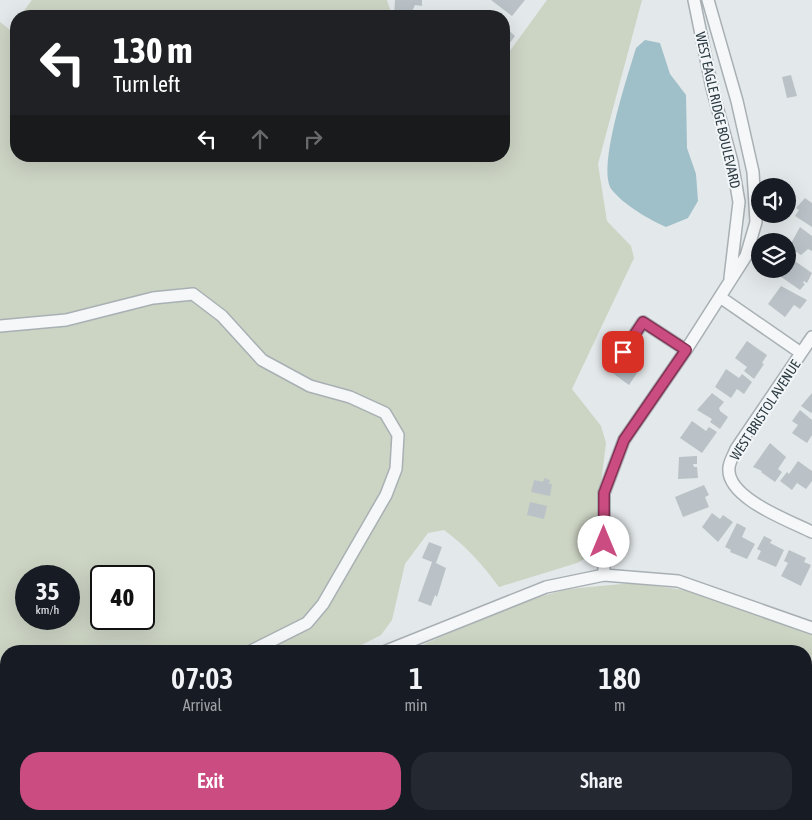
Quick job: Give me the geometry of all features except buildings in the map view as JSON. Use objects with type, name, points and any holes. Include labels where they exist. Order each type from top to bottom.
[{"type":"street","name":"WEST EAGLE RIDGE BOULEVARD","points":[[694,0],[712,88],[732,162],[738,202],[730,280]]},
{"type":"street","name":"WEST EAGLE RIDGE BOULEVARD","points":[[604,575],[604,493],[624,440],[686,350],[746,256],[756,222],[753,172],[737,101],[708,0]]},
{"type":"street","points":[[0,326],[66,320],[153,298],[193,294],[222,316],[262,360],[310,386],[350,397],[385,413],[398,435],[396,469],[386,495],[323,604],[307,623],[263,645]]},
{"type":"street","points":[[720,297],[801,353]]},
{"type":"street","points":[[623,352],[643,322],[686,350]]},
{"type":"street","name":"WEST BRISTOL AVENUE","points":[[812,338],[736,449],[729,468],[733,485],[745,498],[812,532]]},
{"type":"street","points":[[401,645],[546,587],[604,575],[678,581],[812,628]]},
{"type":"green space","points":[[32,0],[387,0],[390,10],[24,10]]},
{"type":"green space","points":[[547,0],[642,0],[598,164],[607,221],[631,246],[634,258],[572,389],[601,426],[606,443],[593,547],[588,557],[577,563],[499,587],[474,556],[444,530],[428,533],[405,564],[392,620],[381,635],[362,645],[0,645],[0,22],[10,30],[10,162],[510,162],[510,51]]},
{"type":"green space","points":[[633,583],[692,591],[812,634],[812,645],[422,645],[517,603],[568,589]]},
{"type":"water","points":[[645,40],[660,43],[670,74],[686,95],[687,148],[696,174],[698,201],[688,218],[666,227],[623,201],[612,190],[608,179],[610,143],[615,121],[636,48]]},
{"type":"route","points":[[604,542],[604,493],[624,440],[686,350],[643,322],[623,352]]}]
